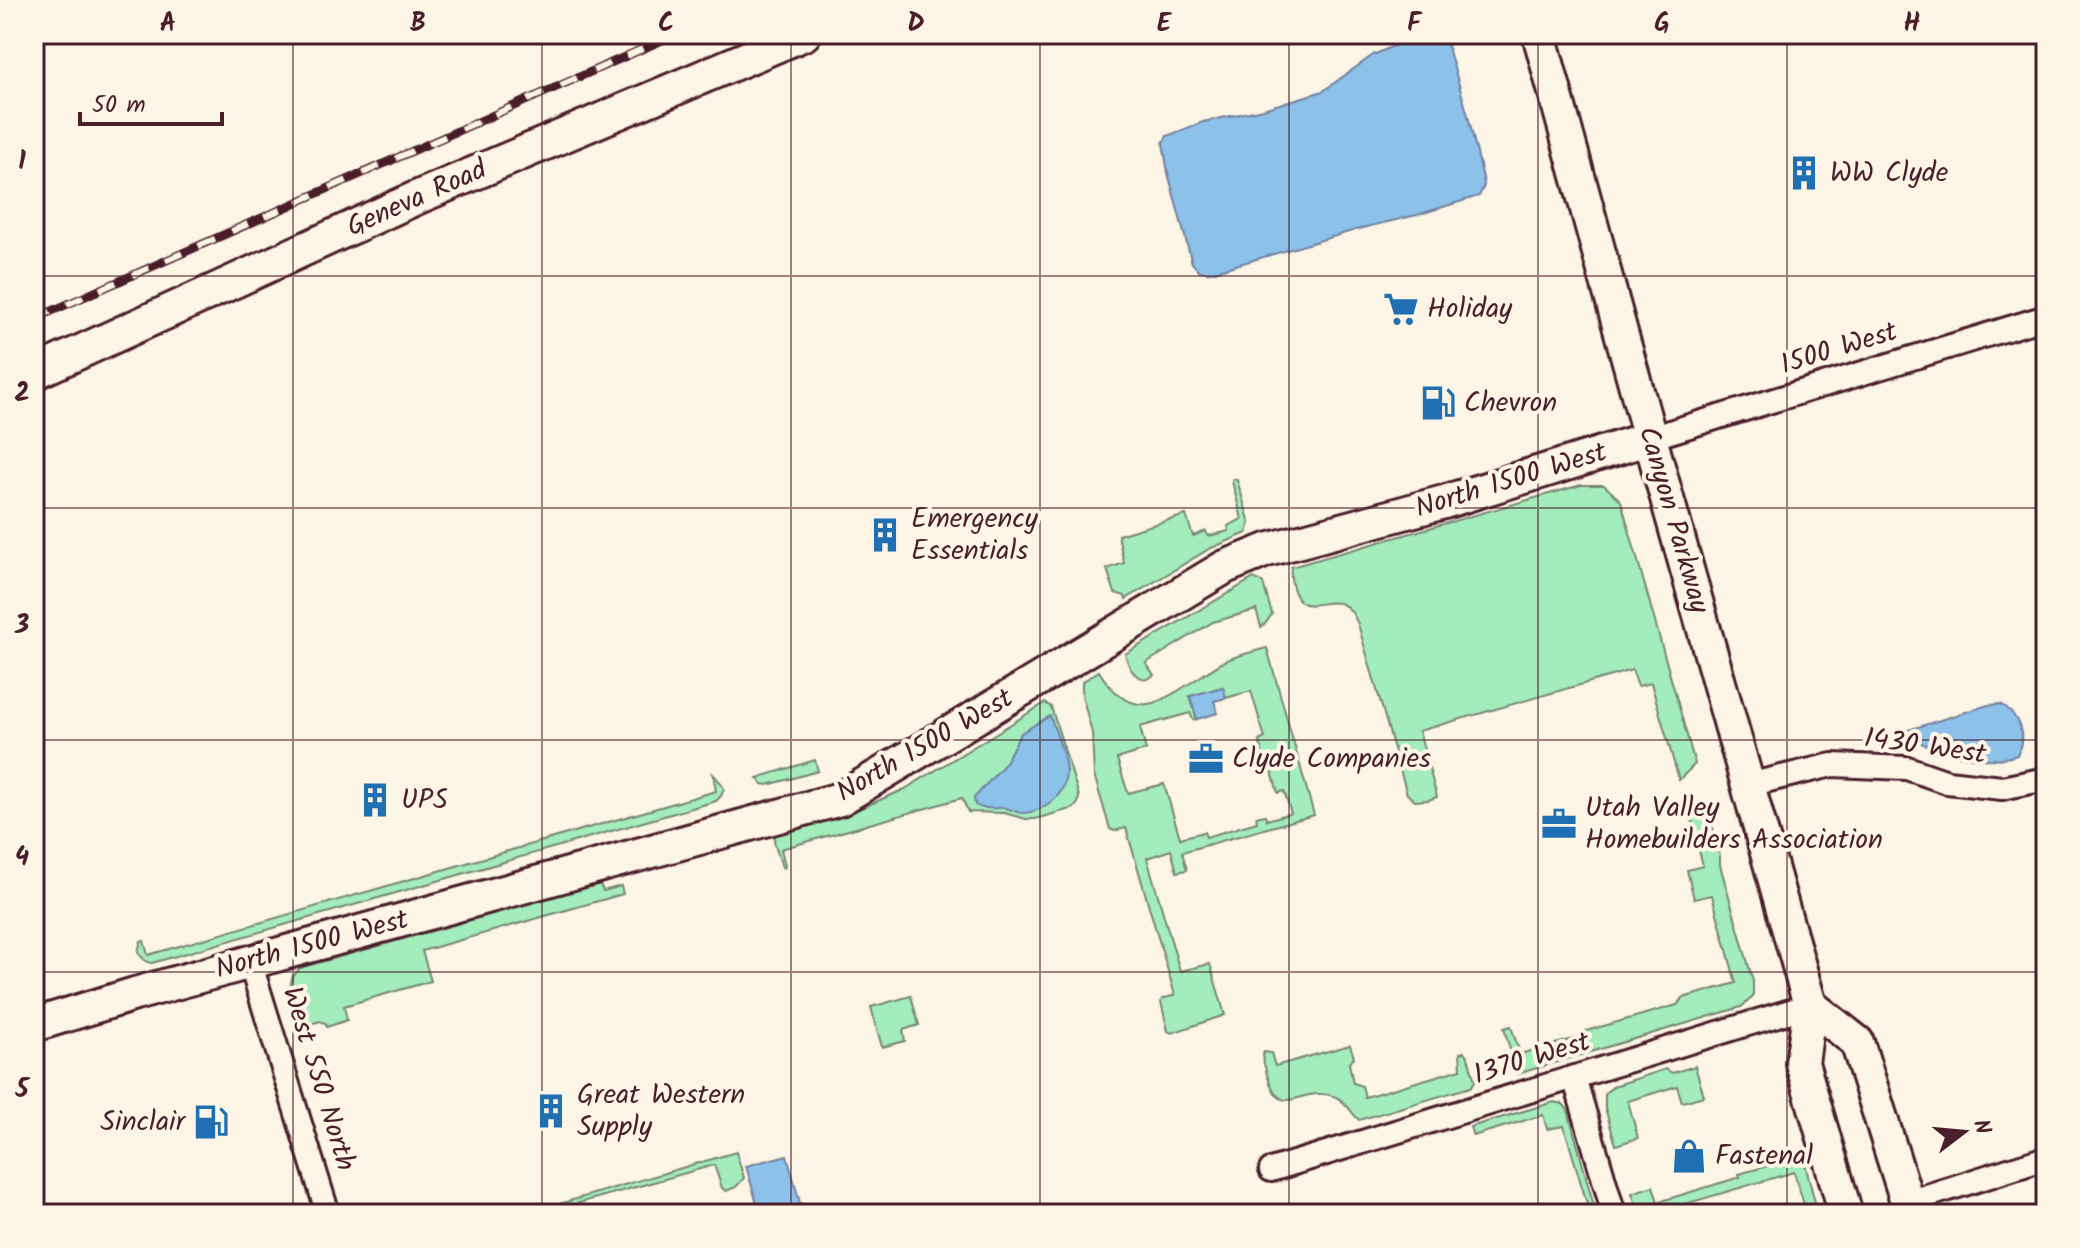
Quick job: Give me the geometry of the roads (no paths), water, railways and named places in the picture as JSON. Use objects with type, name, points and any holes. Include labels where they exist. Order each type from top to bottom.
[{"type":"main road","name":"Geneva Road","points":[[34,373],[416,198],[804,34]]},
{"type":"main road","name":"Canyon Parkway","points":[[1539,34],[1810,1005],[1802,1063],[1846,1214]]},
{"type":"main road","name":"North 1500 West","points":[[34,1025],[135,994],[840,799],[1225,567],[1267,550],[1444,502],[1650,438]]},
{"type":"main road","points":[[1810,1005],[1857,1042],[1909,1208]]},
{"type":"street","name":"1500 West","points":[[1650,438],[2046,317]]},
{"type":"street","name":"1430 West","points":[[1748,785],[1832,765],[1907,768],[1947,782],[2002,788],[2046,779]]},
{"type":"street","name":"West 550 North","points":[[250,962],[328,1214]]},
{"type":"street","name":"1370 West","points":[[1271,1170],[1810,1005]]},
{"type":"street","points":[[1574,1077],[1614,1214]]},
{"type":"street","points":[[1909,1208],[2046,1158]]},
{"type":"water","points":[[1420,34],[1435,35],[1447,44],[1483,178],[1484,186],[1479,196],[1212,272],[1196,268],[1192,263],[1168,173],[1163,143],[1167,136],[1203,122],[1263,109],[1323,91],[1373,55]]},
{"type":"water","points":[[1223,687],[1226,698],[1214,701],[1218,713],[1197,719],[1190,696]]},
{"type":"water","points":[[2001,704],[2020,726],[2021,741],[2017,755],[1975,759],[1948,753],[1906,735],[1908,730],[1988,705]]},
{"type":"water","points":[[1050,716],[1065,764],[1066,776],[1057,797],[1041,808],[1026,813],[975,805],[974,798],[1003,766],[1021,733]]},
{"type":"water","points":[[787,1155],[803,1214],[760,1214],[746,1166]]},
{"type":"railway","points":[[34,319],[676,34]]},
{"type":"place","name":"WW Clyde","points":[[1804,173]]},
{"type":"place","name":"Holiday","points":[[1401,309]]},
{"type":"place","name":"Chevron","points":[[1438,403]]},
{"type":"place","name":"Emergency Essentials","points":[[885,535]]},
{"type":"place","name":"Clyde Companies","points":[[1206,759]]},
{"type":"place","name":"UPS","points":[[375,800]]},
{"type":"place","name":"Utah Valley Homebuilders Association","points":[[1559,824]]},
{"type":"place","name":"Great Western Supply","points":[[551,1111]]},
{"type":"place","name":"Sinclair","points":[[211,1122]]},
{"type":"place","name":"Fastenal","points":[[1689,1156]]}]
